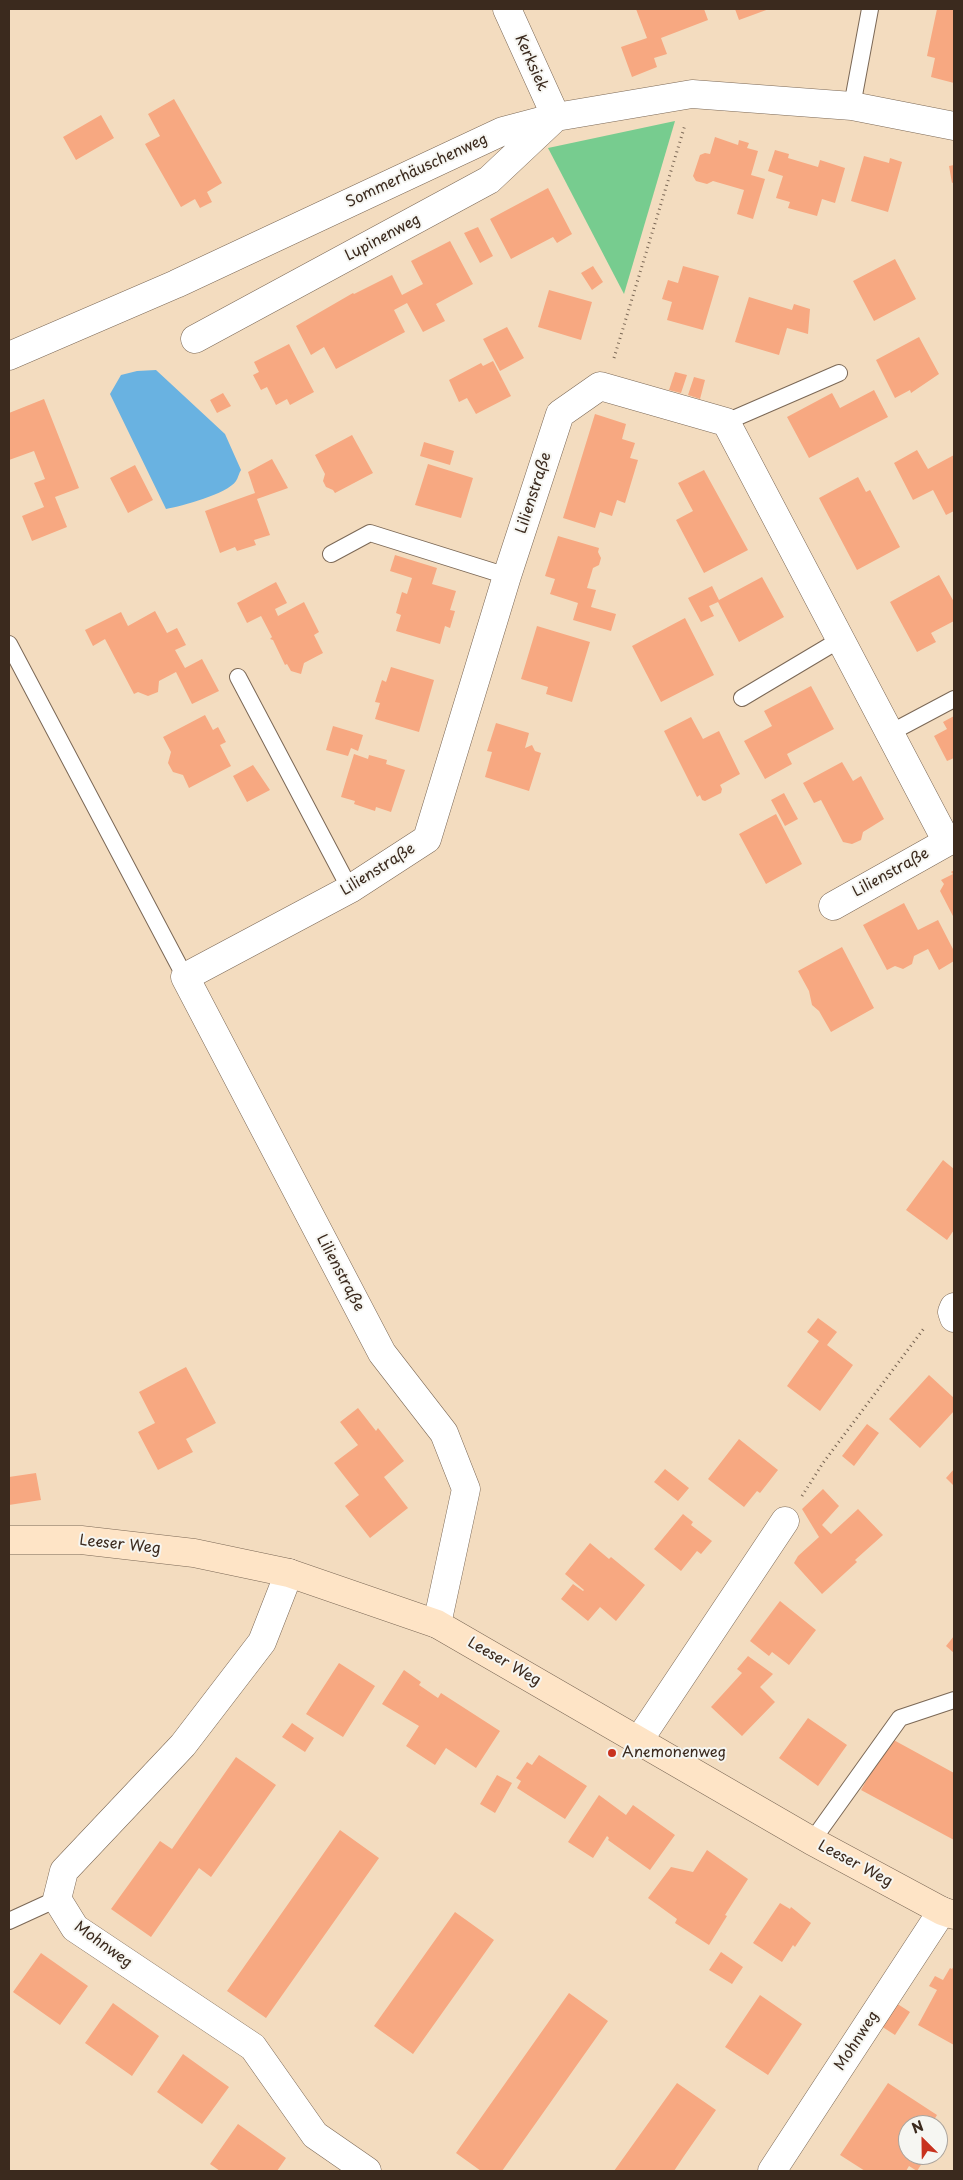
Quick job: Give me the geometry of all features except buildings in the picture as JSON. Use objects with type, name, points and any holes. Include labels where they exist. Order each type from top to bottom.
[{"type":"street","name":"Kerksiek","points":[[507,9],[556,117]]},
{"type":"street","name":"Sommerhäuschenweg","points":[[9,356],[176,284],[503,131],[556,117],[692,94],[852,106],[954,126]]},
{"type":"street","name":"Lupinenweg","points":[[195,339],[490,180],[556,117]]},
{"type":"street","points":[[600,386],[726,422]]},
{"type":"street","name":"Lilienstraße","points":[[438,1624],[466,1488],[444,1433],[382,1353],[185,978],[350,889],[427,839],[507,576],[560,414],[600,386]]},
{"type":"street","name":"Lilienstraße","points":[[726,422],[947,842],[833,906]]},
{"type":"street","points":[[639,1740],[785,1521]]},
{"type":"street","name":"Leeser Weg","points":[[9,1540],[81,1540],[185,1552],[289,1573],[438,1624],[812,1841],[948,1913]]},
{"type":"street","points":[[57,1899],[64,1871],[183,1745],[262,1642],[289,1573]]},
{"type":"street","name":"Mohnweg","points":[[57,1899],[75,1928],[253,2047],[315,2135],[368,2171]]},
{"type":"street","name":"Mohnweg","points":[[772,2171],[948,1913]]},
{"type":"lane","points":[[852,106],[870,9]]},
{"type":"lane","points":[[726,422],[839,373]]},
{"type":"lane","points":[[331,554],[370,533],[507,576]]},
{"type":"lane","points":[[742,698],[841,639]]},
{"type":"lane","points":[[9,644],[185,978]]},
{"type":"lane","points":[[238,677],[350,889]]},
{"type":"lane","points":[[890,733],[954,699]]},
{"type":"lane","points":[[812,1841],[900,1718],[954,1700]]},
{"type":"lane","points":[[9,1921],[57,1899]]},
{"type":"path","points":[[600,386],[613,360],[686,123],[692,94]]},
{"type":"path","points":[[785,1521],[823,1463],[925,1328],[954,1312]]},
{"type":"green space","points":[[675,121],[624,294],[548,148]]},
{"type":"water","points":[[156,370],[225,434],[241,470],[236,481],[224,490],[193,502],[166,509],[110,394],[121,375],[137,371]]},
{"type":"place","name":"Anemonenweg","points":[[612,1753]]}]
